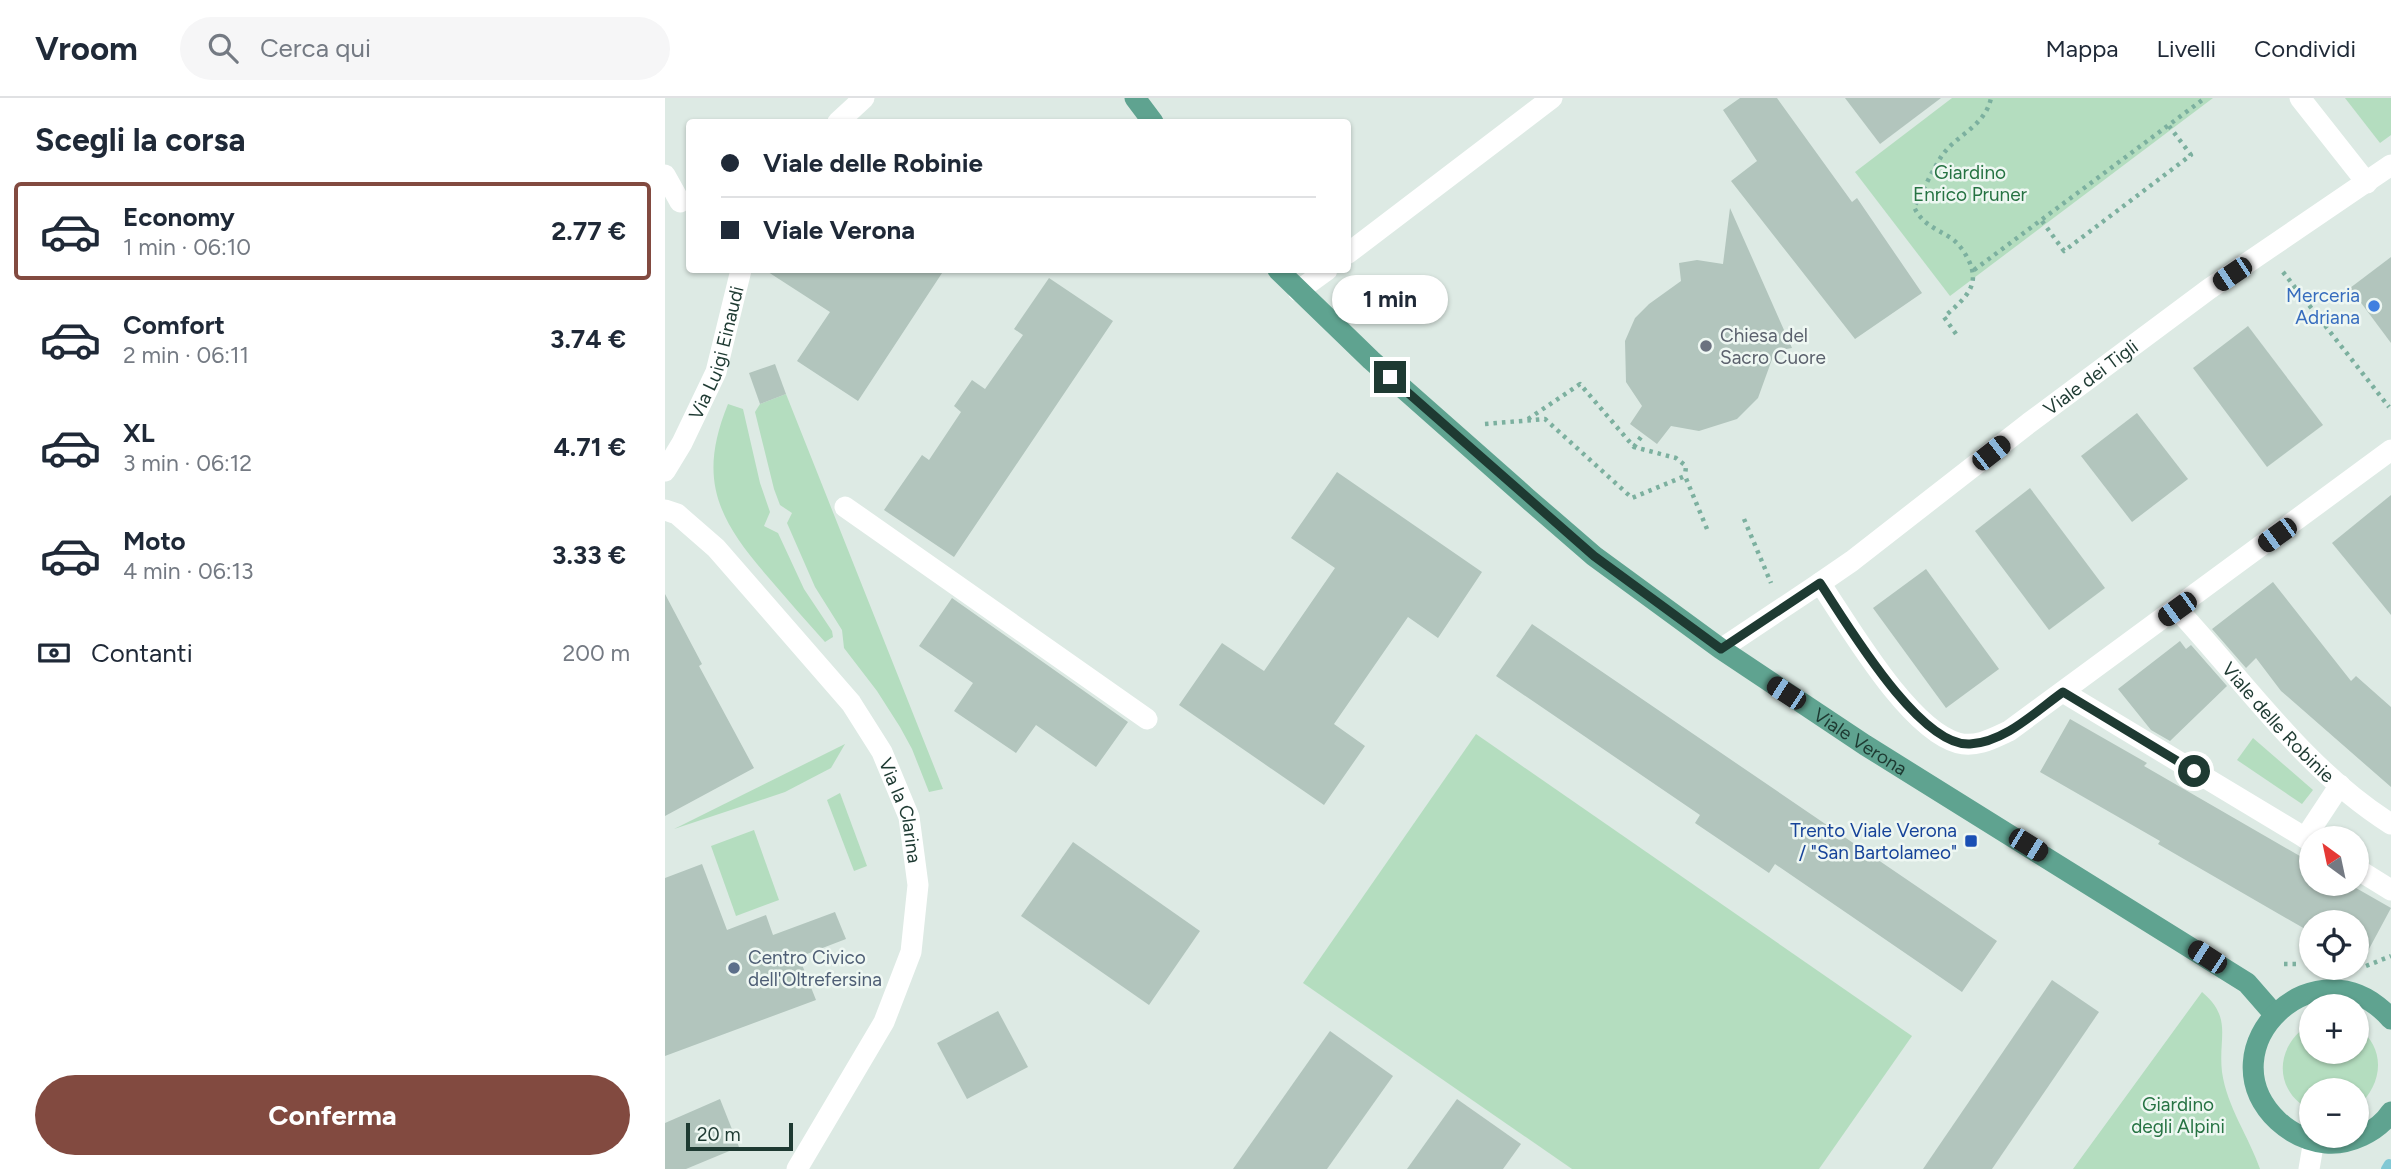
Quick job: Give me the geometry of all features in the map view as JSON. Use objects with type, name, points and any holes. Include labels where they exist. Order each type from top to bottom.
[{"type":"main road","points":[[1135,98],[1151,119]]},
{"type":"main road","name":"Viale Verona","points":[[1281,273],[1371,360],[1594,556],[1721,649],[1865,745],[2247,983],[2274,1014]]},
{"type":"main road","points":[[2299,1135],[2285,1128],[2269,1113],[2259,1094],[2254,1073],[2255,1052],[2262,1031],[2274,1014],[2293,999],[2315,990],[2339,989],[2362,996],[2388,1009]]},
{"type":"main road","points":[[2369,1132],[2391,1112]]},
{"type":"street","points":[[841,119],[864,98]]},
{"type":"street","points":[[1351,251],[1552,98]]},
{"type":"street","points":[[2300,98],[2367,183]]},
{"type":"street","name":"Viale dei Tigli","points":[[1721,649],[1862,553],[2029,423],[2209,289],[2391,164]]},
{"type":"street","points":[[665,175],[678,207]]},
{"type":"street","name":"Via Luigi Einaudi","points":[[665,471],[682,443],[716,372],[740,273]]},
{"type":"street","points":[[1299,291],[1323,273]]},
{"type":"street","points":[[1820,583],[1883,675],[1919,718],[1943,737],[1969,744],[1986,741],[2009,731],[2391,450]]},
{"type":"street","points":[[845,506],[1147,719]]},
{"type":"street","name":"Via la Clarina","points":[[665,510],[677,514],[716,548],[851,703],[882,752],[909,817],[918,885],[911,952],[884,1022],[797,1169]]},
{"type":"street","name":"Viale delle Robinie","points":[[2177,609],[2315,763],[2368,810],[2391,824]]},
{"type":"street","points":[[2063,692],[2299,835]]},
{"type":"street","points":[[2316,826],[2340,785]]},
{"type":"street","points":[[2369,876],[2391,890]]},
{"type":"street","points":[[2309,1169],[2313,1148]]},
{"type":"path","points":[[1956,334],[1944,317],[1966,298],[1975,278],[1974,270],[1965,252],[1952,239],[1920,219],[1914,207],[1942,155],[1971,130],[1988,110],[1990,98]]},
{"type":"path","points":[[1974,270],[2205,98]]},
{"type":"path","points":[[2042,221],[2064,251],[2191,155],[2169,126]]},
{"type":"path","points":[[2281,268],[2389,407]]},
{"type":"path","points":[[1528,419],[1580,384],[1634,447],[1677,458],[1686,466],[1685,476],[1707,529]]},
{"type":"path","points":[[1476,425],[1545,419],[1632,498],[1685,476]]},
{"type":"path","points":[[1634,447],[1643,434]]},
{"type":"path","points":[[1744,519],[1782,607]]},
{"type":"path","points":[[2369,966],[2391,956]]},
{"type":"green space","name":"Giardino Enrico Pruner","points":[[1952,98],[2213,98],[1950,296],[1855,172]]},
{"type":"green space","points":[[2345,98],[2391,98],[2391,135],[2380,143]]},
{"type":"green space","points":[[786,394],[943,789],[929,792],[900,727],[844,648],[842,630],[815,587],[787,523],[792,513],[780,505],[774,489],[755,412],[760,404]]},
{"type":"green space","points":[[728,404],[743,409],[760,483],[770,512],[764,526],[778,533],[804,589],[832,631],[833,637],[825,642],[751,556],[725,517],[714,477],[714,455]]},
{"type":"green space","points":[[1476,734],[1912,1036],[1819,1169],[1572,1169],[1303,983]]},
{"type":"green space","points":[[2253,738],[2313,790],[2302,804],[2237,760]]},
{"type":"green space","points":[[845,744],[831,768],[785,792],[674,829]]},
{"type":"green space","points":[[840,793],[867,866],[854,871],[827,800]]},
{"type":"green space","points":[[754,830],[779,900],[736,916],[711,846]]},
{"type":"green space","name":"Giardino degli Alpini","points":[[2202,992],[2212,1001],[2221,1020],[2221,1060],[2225,1085],[2233,1110],[2260,1169],[2073,1169]]},
{"type":"green space","points":[[2299,1033],[2299,1064],[2369,1064],[2369,1039],[2377,1056],[2378,1067],[2369,1093],[2369,1078],[2299,1078],[2299,1102],[2289,1092],[2284,1080],[2285,1054]]},
{"type":"building","points":[[1740,98],[1777,98],[1852,202],[1857,198],[1922,293],[1855,339],[1731,181],[1757,161],[1723,110]]},
{"type":"building","points":[[1845,98],[1941,98],[1880,144]]},
{"type":"building","name":"Chiesa del Sacro Cuore","points":[[1730,208],[1792,348],[1775,351],[1758,398],[1737,419],[1699,431],[1671,426],[1657,444],[1630,424],[1642,406],[1626,382],[1625,341],[1635,318],[1649,304],[1681,281],[1679,263],[1697,260],[1723,264]]},
{"type":"building","points":[[2391,257],[2391,343],[2350,288]]},
{"type":"building","points":[[770,273],[942,273],[858,401],[797,361],[830,312]]},
{"type":"building","points":[[1049,278],[1113,321],[954,557],[884,510],[922,455],[929,460],[961,412],[954,406],[972,380],[985,389],[1023,335],[1014,329]]},
{"type":"building","points":[[2248,326],[2323,425],[2267,467],[2193,368]]},
{"type":"building","points":[[775,364],[786,394],[760,404],[749,373]]},
{"type":"building","points":[[2137,413],[2188,479],[2132,522],[2081,456]]},
{"type":"building","points":[[1337,472],[1482,572],[1438,638],[1408,617],[1334,724],[1365,746],[1324,805],[1179,705],[1222,643],[1264,671],[1335,568],[1291,538]]},
{"type":"building","points":[[2030,488],[2105,588],[2049,630],[1975,531]]},
{"type":"building","points":[[2391,495],[2391,615],[2332,543]]},
{"type":"building","points":[[1926,569],[1999,669],[1946,708],[1873,608]]},
{"type":"building","points":[[2273,582],[2351,681],[2356,676],[2391,707],[2391,787],[2281,691],[2256,658],[2246,668],[2212,629]]},
{"type":"building","points":[[665,594],[702,664],[699,666],[754,768],[665,816]]},
{"type":"building","points":[[952,598],[1128,722],[1096,767],[1036,725],[1016,753],[954,711],[973,683],[919,646]]},
{"type":"building","points":[[1532,624],[1997,941],[1962,992],[1775,864],[1769,873],[1695,823],[1700,815],[1496,676]]},
{"type":"building","points":[[2180,641],[2186,649],[2191,645],[2227,686],[2170,741],[2151,730],[2118,689]]},
{"type":"building","points":[[2070,719],[2147,763],[2144,766],[2299,855],[2299,896],[2369,895],[2391,908],[2369,949],[2369,910],[2299,910],[2299,925],[2040,772]]},
{"type":"building","points":[[1073,842],[1200,931],[1149,1005],[1021,916]]},
{"type":"building","name":"Centro Civico dell'Oltrefersina","points":[[702,864],[727,930],[766,915],[773,935],[835,912],[846,939],[799,957],[816,1000],[665,1056],[665,878]]},
{"type":"building","points":[[2052,980],[2099,1012],[1992,1169],[1923,1169]]},
{"type":"building","points":[[998,1011],[1028,1067],[967,1099],[937,1043]]},
{"type":"building","points":[[1330,1031],[1393,1076],[1327,1169],[1233,1169]]},
{"type":"building","points":[[720,1099],[739,1147],[686,1169],[665,1169],[665,1123]]},
{"type":"building","points":[[1457,1099],[1521,1144],[1503,1169],[1407,1169]]},
{"type":"waterway","points":[[2386,1169],[2389,1164]]},
{"type":"place","name":"Merceria Adriana","points":[[2374,306]]},
{"type":"place","name":"Chiesa del Sacro Cuore","points":[[1706,346]]},
{"type":"place","name":"Trento Viale Verona / \"San Bartolameo\"","points":[[1971,841]]},
{"type":"place","name":"Centro Civico dell'Oltrefersina","points":[[734,968]]},
{"type":"route","points":[[1390,377],[1594,556],[1721,649],[1820,583],[1899,696],[1919,718],[1943,737],[1969,744],[1986,741],[2009,731],[2063,692],[2194,771]]}]
